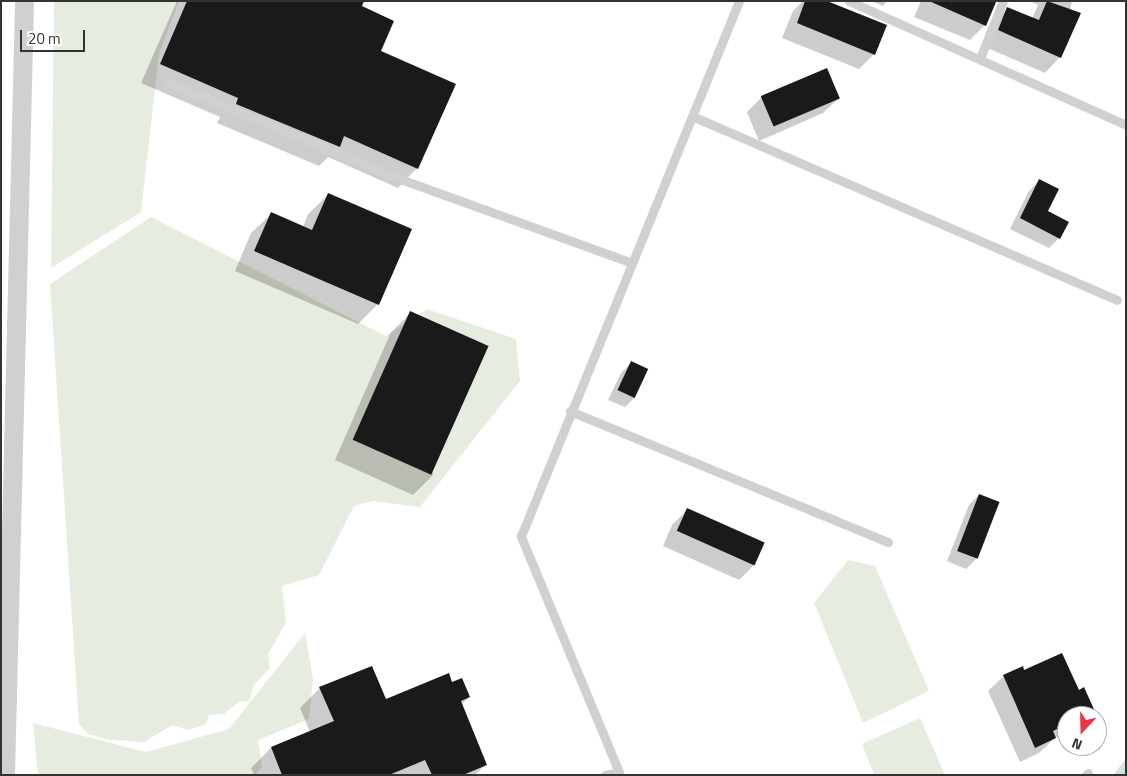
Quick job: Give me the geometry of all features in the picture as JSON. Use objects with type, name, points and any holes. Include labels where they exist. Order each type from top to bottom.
[{"type":"street","points":[[5,775],[24,1]]},
{"type":"lane","points":[[605,775],[620,773],[521,536],[570,411],[739,1]]},
{"type":"lane","points":[[849,1],[1126,125]]},
{"type":"lane","points":[[980,58],[1003,1]]},
{"type":"lane","points":[[170,83],[392,176],[632,263]]},
{"type":"lane","points":[[692,116],[1117,300]]},
{"type":"lane","points":[[570,411],[888,542]]},
{"type":"shaded area","points":[[54,1],[179,1],[159,54],[141,212],[51,268]]},
{"type":"shaded area","points":[[151,217],[386,336],[427,309],[516,339],[520,381],[420,507],[373,501],[354,506],[319,575],[282,586],[286,623],[268,654],[270,668],[254,685],[249,702],[240,701],[224,714],[209,715],[206,724],[189,730],[172,725],[144,742],[111,740],[88,734],[79,724],[50,284]]},
{"type":"shaded area","points":[[848,560],[875,566],[929,691],[863,723],[814,603]]},
{"type":"shaded area","points":[[305,633],[313,679],[309,719],[258,740],[262,767],[255,775],[38,775],[33,723],[146,752],[229,729]]},
{"type":"shaded area","points":[[920,718],[945,775],[874,775],[862,744]]},
{"type":"water","points":[[1126,759],[1126,775],[1113,775]]},
{"type":"building","points":[[187,1],[364,1],[362,6],[394,21],[381,51],[456,84],[418,169],[344,136],[340,147],[236,104],[238,98],[160,64]]},
{"type":"building","points":[[805,1],[827,1],[887,25],[875,55],[797,23]]},
{"type":"building","points":[[929,1],[994,1],[996,2],[986,26]]},
{"type":"building","points":[[1047,1],[1081,13],[1061,58],[998,30],[1007,7],[1039,20]]},
{"type":"building","points":[[827,68],[840,98],[774,127],[761,96]]},
{"type":"building","points":[[1039,179],[1059,189],[1048,211],[1069,222],[1060,239],[1020,218]]},
{"type":"building","points":[[328,193],[412,229],[379,305],[254,251],[271,212],[312,230]]},
{"type":"building","points":[[410,311],[489,346],[431,475],[353,440]]},
{"type":"building","points":[[631,361],[648,369],[635,398],[617,390]]},
{"type":"building","points":[[979,494],[1000,502],[978,559],[957,551]]},
{"type":"building","points":[[687,508],[765,543],[754,565],[677,531]]},
{"type":"building","points":[[1062,653],[1079,690],[1084,687],[1093,706],[1057,706],[1057,729],[1053,731],[1056,738],[1035,748],[1003,675],[1023,666],[1024,670]]},
{"type":"building","points":[[372,666],[386,699],[449,673],[452,682],[462,678],[470,697],[461,701],[487,765],[463,775],[432,775],[425,760],[389,775],[282,775],[271,747],[334,721],[319,687]]}]
